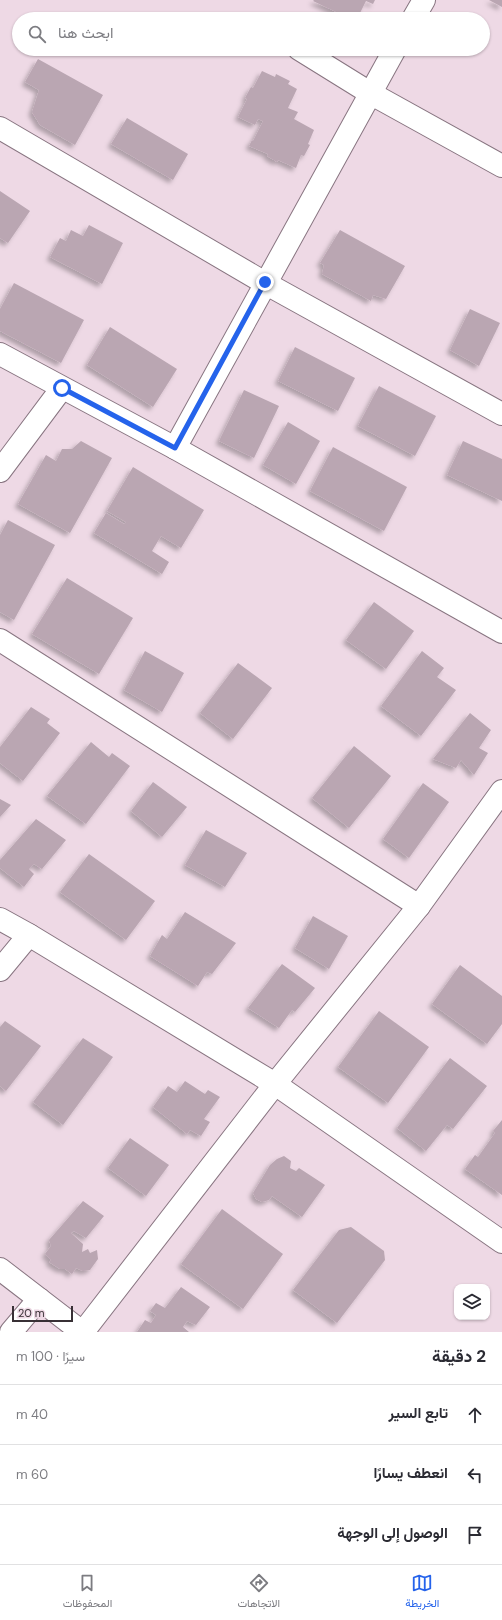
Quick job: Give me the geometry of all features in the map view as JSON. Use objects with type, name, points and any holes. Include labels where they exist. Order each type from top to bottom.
[{"type":"street","points":[[417,12],[424,0]]},
{"type":"street","points":[[309,56],[370,93],[502,166]]},
{"type":"street","points":[[175,448],[265,282],[391,56]]},
{"type":"street","points":[[0,128],[265,282],[502,414]]},
{"type":"street","points":[[0,354],[175,448],[502,632]]},
{"type":"street","points":[[0,471],[62,388]]},
{"type":"street","points":[[0,640],[419,906]]},
{"type":"street","points":[[0,1269],[82,1332],[275,1084],[419,906],[502,791]]},
{"type":"street","points":[[0,919],[29,935],[275,1084],[502,1242]]},
{"type":"street","points":[[0,970],[29,935]]},
{"type":"street","points":[[11,1332],[38,1299]]},
{"type":"building","points":[[375,0],[373,4],[366,1],[360,12],[336,12],[313,1]]},
{"type":"building","points":[[489,0],[502,0],[502,7]]},
{"type":"building","points":[[38,59],[103,95],[75,145],[40,125],[32,112],[39,90],[25,82]]},
{"type":"building","points":[[262,71],[275,77],[276,74],[290,81],[288,84],[297,89],[288,108],[298,112],[294,119],[314,130],[308,144],[310,145],[304,156],[301,155],[296,168],[278,160],[277,162],[267,156],[268,154],[249,146],[263,121],[258,119],[255,125],[238,117],[247,99],[245,98],[251,87],[253,88]]},
{"type":"building","points":[[127,118],[188,154],[173,180],[111,144]]},
{"type":"building","points":[[0,191],[30,211],[8,243],[0,238]]},
{"type":"building","points":[[89,225],[123,243],[102,284],[50,257],[60,238],[66,241],[71,230],[83,236]]},
{"type":"building","points":[[340,230],[405,266],[386,299],[373,295],[371,301],[322,274],[324,265],[320,263]]},
{"type":"building","points":[[14,283],[84,320],[61,363],[0,331],[0,309]]},
{"type":"building","points":[[470,309],[500,323],[479,366],[450,350]]},
{"type":"building","points":[[110,327],[177,369],[153,407],[87,365]]},
{"type":"building","points":[[295,347],[355,378],[338,411],[278,381]]},
{"type":"building","points":[[379,386],[436,416],[415,456],[358,426]]},
{"type":"building","points":[[244,390],[279,406],[254,458],[219,441]]},
{"type":"building","points":[[288,422],[320,441],[296,484],[263,465]]},
{"type":"building","points":[[81,441],[112,458],[70,533],[18,504],[46,455],[56,461],[62,449],[72,449]]},
{"type":"building","points":[[463,441],[502,459],[502,501],[447,475]]},
{"type":"building","points":[[333,447],[407,487],[384,531],[310,491]]},
{"type":"building","points":[[133,467],[204,510],[181,548],[161,536],[152,551],[169,562],[162,574],[94,533],[106,513],[124,524],[126,522],[107,511]]},
{"type":"building","points":[[8,520],[55,545],[14,620],[0,612],[0,535]]},
{"type":"building","points":[[67,578],[133,618],[99,674],[32,634]]},
{"type":"building","points":[[374,602],[414,631],[386,669],[346,640]]},
{"type":"building","points":[[145,651],[184,673],[162,712],[124,690]]},
{"type":"building","points":[[422,651],[444,668],[437,677],[456,690],[421,736],[381,706]]},
{"type":"building","points":[[238,663],[272,688],[233,739],[200,713]]},
{"type":"building","points":[[31,707],[50,719],[47,723],[60,733],[23,781],[0,763],[0,747]]},
{"type":"building","points":[[470,713],[491,730],[479,748],[488,753],[474,775],[461,760],[456,768],[433,759]]},
{"type":"building","points":[[91,742],[109,757],[112,753],[130,766],[86,824],[47,796]]},
{"type":"building","points":[[354,746],[391,776],[349,828],[312,798]]},
{"type":"building","points":[[153,782],[187,807],[162,837],[131,811]]},
{"type":"building","points":[[423,783],[449,802],[409,858],[383,839]]},
{"type":"building","points":[[0,799],[11,805],[0,817]]},
{"type":"building","points":[[36,819],[66,840],[42,869],[34,864],[29,869],[34,874],[24,887],[0,868],[0,860]]},
{"type":"building","points":[[206,830],[247,853],[225,887],[185,865]]},
{"type":"building","points":[[89,854],[155,901],[126,940],[60,892]]},
{"type":"building","points":[[185,912],[236,943],[212,974],[207,972],[198,986],[150,956],[162,935],[167,939]]},
{"type":"building","points":[[313,916],[348,936],[329,969],[295,948]]},
{"type":"building","points":[[282,964],[315,988],[295,1012],[292,1010],[279,1028],[248,1008]]},
{"type":"building","points":[[460,965],[502,996],[502,1024],[487,1044],[432,1004]]},
{"type":"building","points":[[379,1011],[429,1047],[388,1103],[338,1067]]},
{"type":"building","points":[[5,1021],[41,1046],[6,1091],[0,1086],[0,1027]]},
{"type":"building","points":[[83,1038],[113,1057],[63,1125],[33,1102]]},
{"type":"building","points":[[450,1058],[487,1086],[453,1129],[447,1125],[426,1151],[397,1128]]},
{"type":"building","points":[[185,1081],[205,1094],[208,1090],[220,1097],[204,1119],[210,1122],[201,1136],[190,1130],[187,1134],[153,1107],[168,1086],[177,1092]]},
{"type":"building","points":[[502,1120],[502,1195],[465,1169],[475,1155],[478,1157],[495,1133],[493,1131]]},
{"type":"building","points":[[130,1138],[169,1165],[146,1196],[108,1168]]},
{"type":"building","points":[[284,1156],[291,1161],[290,1168],[296,1171],[299,1168],[325,1185],[302,1217],[272,1196],[269,1200],[262,1202],[256,1199],[253,1193],[270,1165],[277,1159]]},
{"type":"building","points":[[83,1201],[104,1216],[86,1238],[74,1231],[71,1233],[83,1244],[82,1252],[88,1249],[90,1253],[97,1250],[98,1259],[90,1270],[83,1271],[76,1268],[72,1274],[49,1262],[51,1260],[45,1254],[51,1246],[49,1240]]},
{"type":"building","points":[[222,1209],[283,1254],[243,1309],[181,1264]]},
{"type":"building","points":[[351,1227],[384,1251],[385,1260],[337,1323],[293,1290],[339,1230]]},
{"type":"building","points":[[181,1287],[210,1307],[196,1325],[187,1321],[183,1327],[189,1332],[137,1332],[145,1320],[151,1323],[156,1315],[150,1311],[156,1303],[165,1308]]},
{"type":"route","points":[[62,388],[175,448],[265,282]]}]
